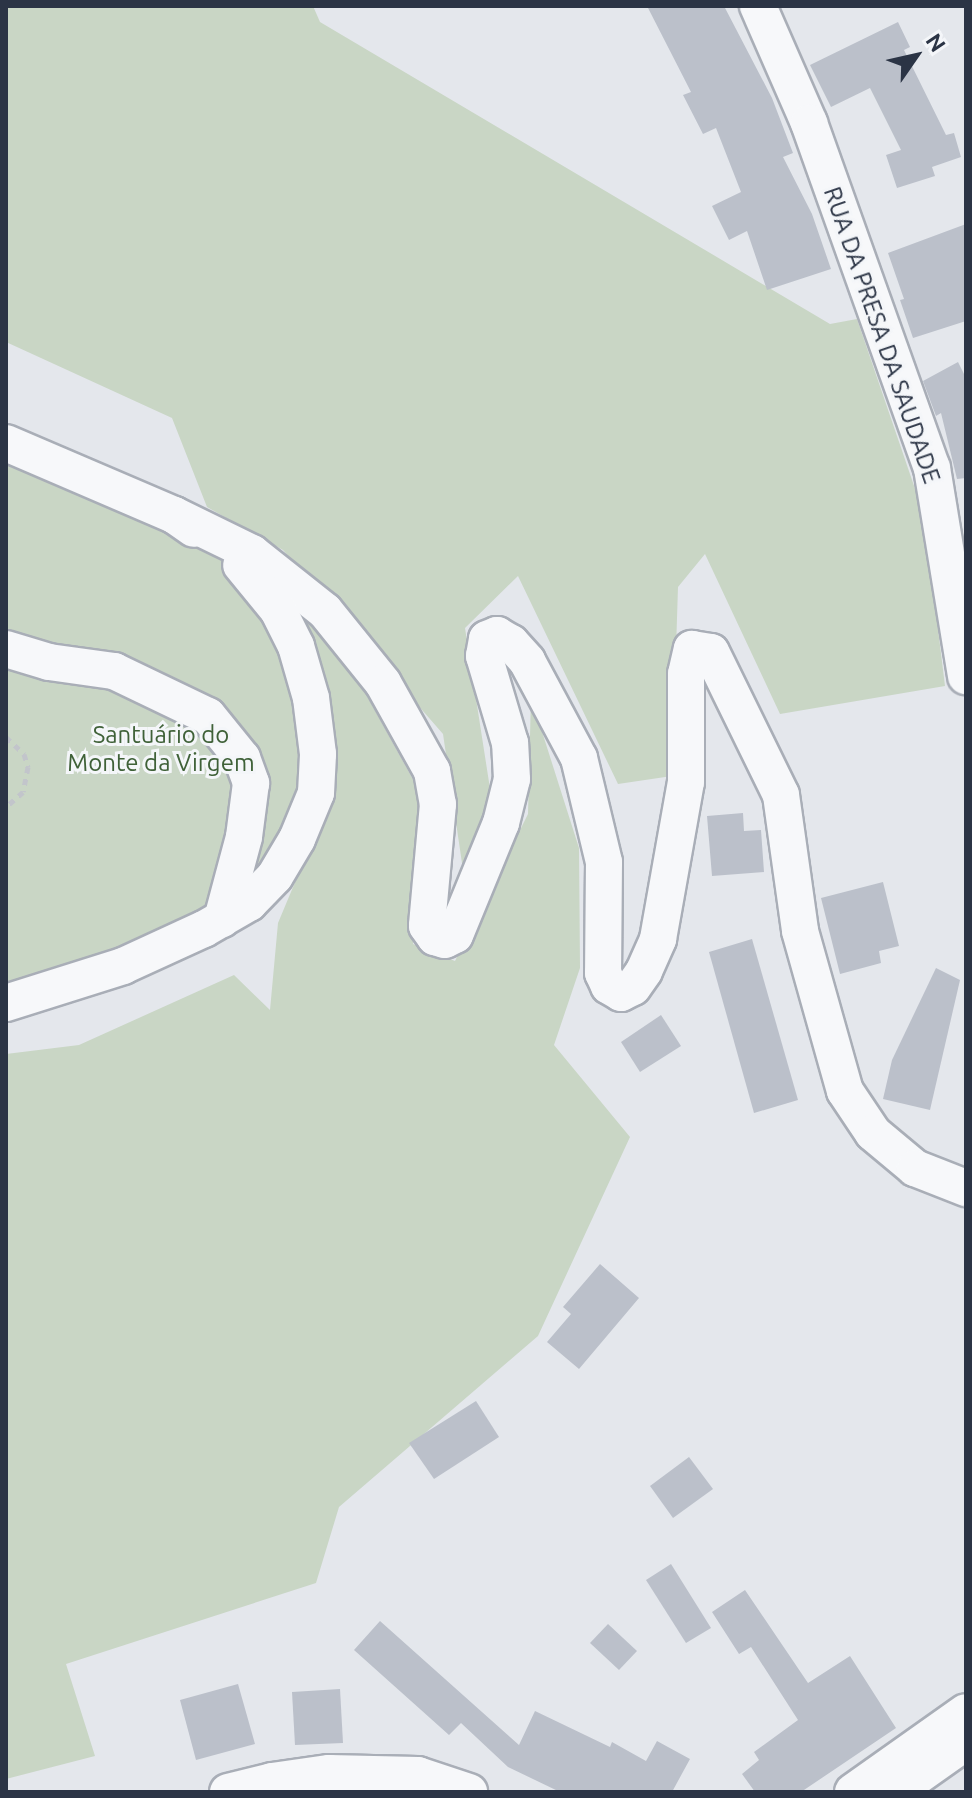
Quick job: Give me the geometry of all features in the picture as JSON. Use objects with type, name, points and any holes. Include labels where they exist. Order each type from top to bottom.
[{"type":"street","name":"RUA DA PRESA DA SAUDADE","points":[[758,6],[809,123],[932,468],[962,619],[966,676]]},
{"type":"street","points":[[6,443],[174,515],[252,553],[325,611],[383,683],[432,771],[438,804],[427,926],[435,937],[445,940],[455,935],[501,823],[512,779],[510,743],[484,656],[487,639],[497,635],[511,643],[527,661],[579,758],[604,862],[603,973],[609,986],[621,993],[633,987],[644,971],[658,939],[686,782],[686,674],[692,649],[711,652],[781,795],[800,931],[845,1091],[873,1133],[915,1168],[966,1188]]},
{"type":"street","points":[[6,1003],[123,966],[249,903],[275,876],[297,839],[316,793],[318,754],[311,698],[296,646],[278,610],[257,581],[232,557],[174,515]]},
{"type":"street","points":[[6,649],[49,662],[114,671],[166,693],[208,716],[242,758],[251,783],[244,837],[222,919]]},
{"type":"street","points":[[6,675],[49,662]]},
{"type":"street","points":[[895,1792],[966,1712]]},
{"type":"street","points":[[853,1792],[925,1756],[966,1742]]},
{"type":"street","points":[[228,1792],[272,1781],[329,1773],[418,1775],[469,1792]]},
{"type":"path","points":[[6,737],[24,754],[28,767],[23,792],[6,807]]},
{"type":"green space","points":[[6,6],[313,6],[320,22],[830,324],[857,319],[924,515],[945,686],[780,714],[705,554],[678,587],[672,776],[618,784],[518,576],[465,628],[491,795],[463,870],[443,734],[283,550],[207,507],[172,418],[6,342]]},
{"type":"green space","name":"Santuário do Monte da Virgem","points":[[6,443],[174,515],[257,581],[318,754],[275,876],[6,1003]]},
{"type":"green space","points":[[301,608],[346,658],[426,803],[413,944],[455,961],[528,814],[531,697],[579,848],[580,968],[554,1045],[630,1137],[538,1336],[339,1507],[316,1583],[66,1664],[95,1756],[6,1779],[6,1054],[79,1045],[234,975],[270,1010],[278,923],[329,801],[292,618]]},
{"type":"building","points":[[647,6],[724,6],[772,98],[793,153],[783,157],[812,214],[831,269],[767,290],[747,231],[729,240],[712,206],[741,192],[716,128],[703,134],[683,95],[691,92]]},
{"type":"building","points":[[898,22],[910,47],[904,50],[946,135],[954,133],[961,157],[932,167],[935,176],[897,188],[886,155],[901,150],[870,88],[831,107],[810,65]]},
{"type":"building","points":[[966,224],[966,321],[913,338],[888,253]]},
{"type":"building","points":[[958,362],[966,378],[966,478],[957,479],[941,413],[936,416],[923,381]]},
{"type":"building","points":[[743,813],[744,831],[761,830],[764,872],[712,876],[707,816]]},
{"type":"building","points":[[883,882],[899,946],[879,951],[881,963],[840,974],[821,898]]},
{"type":"building","points":[[752,939],[798,1100],[754,1113],[709,952]]},
{"type":"building","points":[[936,968],[960,980],[930,1110],[883,1099],[892,1060]]},
{"type":"building","points":[[661,1015],[681,1046],[640,1072],[621,1042]]},
{"type":"building","points":[[600,1264],[639,1298],[579,1369],[547,1342],[571,1314],[563,1307]]},
{"type":"building","points":[[476,1401],[499,1437],[434,1479],[409,1443]]},
{"type":"building","points":[[689,1457],[713,1489],[673,1518],[650,1486]]},
{"type":"building","points":[[671,1564],[711,1628],[686,1643],[646,1580]]},
{"type":"building","points":[[745,1590],[808,1683],[850,1656],[896,1728],[801,1792],[755,1792],[742,1774],[759,1760],[754,1752],[798,1720],[751,1647],[739,1654],[712,1612]]},
{"type":"building","points":[[380,1621],[519,1745],[535,1711],[610,1747],[612,1742],[646,1761],[657,1741],[690,1759],[672,1792],[560,1792],[508,1767],[461,1723],[449,1735],[354,1650]]},
{"type":"building","points":[[608,1624],[637,1651],[619,1670],[590,1643]]},
{"type":"building","points":[[238,1684],[255,1744],[196,1760],[180,1700]]},
{"type":"building","points":[[340,1689],[343,1743],[295,1745],[292,1692]]}]
